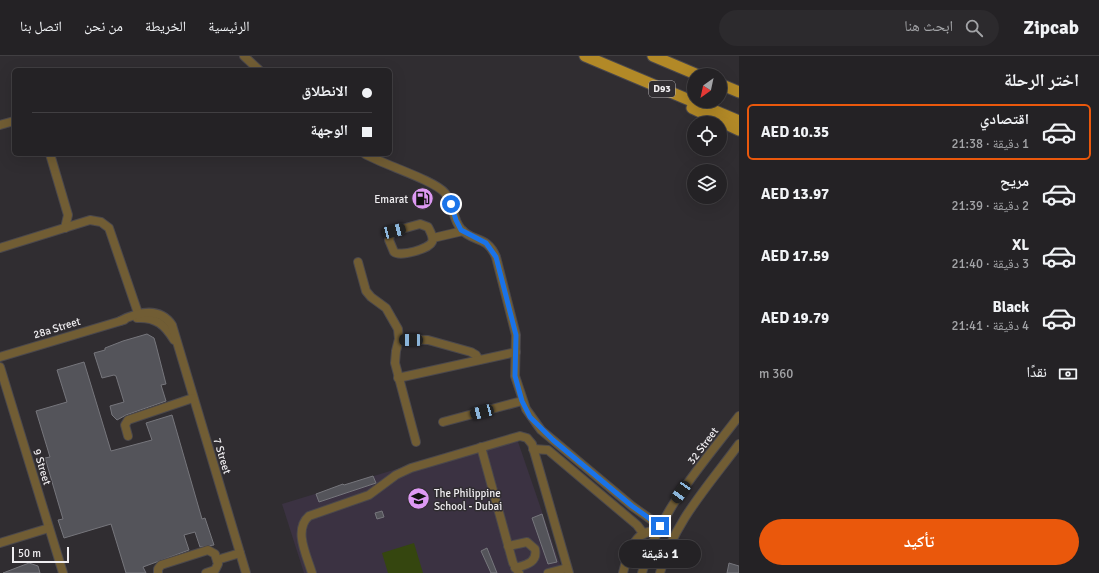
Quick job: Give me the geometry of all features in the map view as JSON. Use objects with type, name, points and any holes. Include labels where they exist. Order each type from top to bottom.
[{"type":"main road","name":"D93","points":[[585,56],[739,121]]},
{"type":"main road","name":"D93","points":[[653,56],[687,70]]},
{"type":"main road","points":[[727,87],[739,92]]},
{"type":"main road","points":[[670,92],[700,112],[739,130]]},
{"type":"street","points":[[244,56],[257,68]]},
{"type":"street","points":[[0,125],[12,122]]},
{"type":"street","points":[[51,156],[68,215],[65,228]]},
{"type":"street","points":[[369,156],[442,190],[449,198],[458,225],[464,231],[486,243],[496,257],[516,335],[515,376],[522,401],[530,417],[542,430],[658,529]]},
{"type":"street","points":[[0,248],[94,220],[101,222],[108,226],[138,313]]},
{"type":"street","points":[[423,224],[428,227],[433,238],[431,244],[427,247],[399,255],[392,250],[389,237],[394,231],[423,224]]},
{"type":"street","points":[[433,238],[464,231]]},
{"type":"street","points":[[358,262],[366,291],[371,297],[386,308],[398,329],[400,339],[395,359],[398,378],[416,442]]},
{"type":"street","name":"28a Street","points":[[120,321],[138,313],[154,312],[166,318],[174,330],[177,346]]},
{"type":"street","name":"28a Street","points":[[0,357],[120,321],[138,318],[153,318],[165,327],[177,346]]},
{"type":"street","points":[[400,339],[432,341],[471,352],[476,355],[479,360]]},
{"type":"street","name":"7 Street","points":[[177,346],[246,573]]},
{"type":"street","points":[[398,378],[516,352]]},
{"type":"street","name":"9 Street","points":[[0,366],[63,573]]},
{"type":"street","points":[[128,436],[125,425],[128,420],[193,398]]},
{"type":"street","points":[[443,422],[522,401]]},
{"type":"street","name":"32 Street","points":[[642,573],[658,529],[681,492],[739,416]]},
{"type":"street","points":[[312,573],[301,532],[303,523],[309,516],[369,495],[404,471],[520,436],[530,441],[533,449],[568,570],[548,573]]},
{"type":"street","points":[[660,573],[671,542],[680,524],[739,444]]},
{"type":"street","points":[[481,447],[508,546],[517,571],[532,562],[535,556],[534,549],[527,542],[508,546]]},
{"type":"street","points":[[533,449],[548,450],[637,525],[643,533]]},
{"type":"street","points":[[723,465],[739,453]]},
{"type":"street","points":[[0,543],[49,528]]},
{"type":"street","points":[[623,573],[630,553],[638,537],[643,533],[658,529]]},
{"type":"street","points":[[158,573],[158,569],[162,565],[206,550],[214,552],[217,560],[217,568],[206,573]]},
{"type":"street","points":[[217,560],[240,553]]},
{"type":"shaded area","name":"The Philippine School - Dubai","points":[[515,433],[563,573],[304,573],[282,504]]},
{"type":"green space","points":[[414,543],[423,573],[388,573],[382,553]]},
{"type":"building","points":[[147,334],[154,338],[156,345],[166,384],[161,385],[166,401],[126,415],[117,420],[112,415],[110,406],[124,402],[116,376],[114,375],[102,378],[94,353],[105,350],[105,348],[123,341]]},
{"type":"building","points":[[84,362],[111,451],[152,440],[146,423],[172,415],[202,519],[205,518],[214,545],[200,547],[195,532],[184,535],[189,550],[143,567],[146,573],[126,573],[111,524],[64,538],[58,520],[63,519],[45,458],[50,457],[36,411],[67,402],[57,370]]},
{"type":"building","points":[[373,476],[376,483],[319,502],[316,494],[343,484],[344,485]]},
{"type":"building","points":[[382,511],[384,517],[377,519],[375,513]]},
{"type":"building","points":[[542,514],[557,562],[548,564],[532,518]]},
{"type":"building","points":[[487,548],[497,573],[491,573],[481,551]]},
{"type":"building","points":[[29,563],[38,566],[40,573],[3,573]]},
{"type":"building","points":[[729,563],[739,566],[739,573],[727,573]]},
{"type":"place","name":"Emarat","points":[[423,199]]},
{"type":"place","name":"The Philippine School - Dubai","points":[[418,499]]},
{"type":"route","points":[[451,204],[461,230],[486,243],[494,252],[496,257],[516,335],[517,347],[514,360],[515,376],[522,401],[530,417],[535,424],[553,440],[632,506],[660,526]]}]
